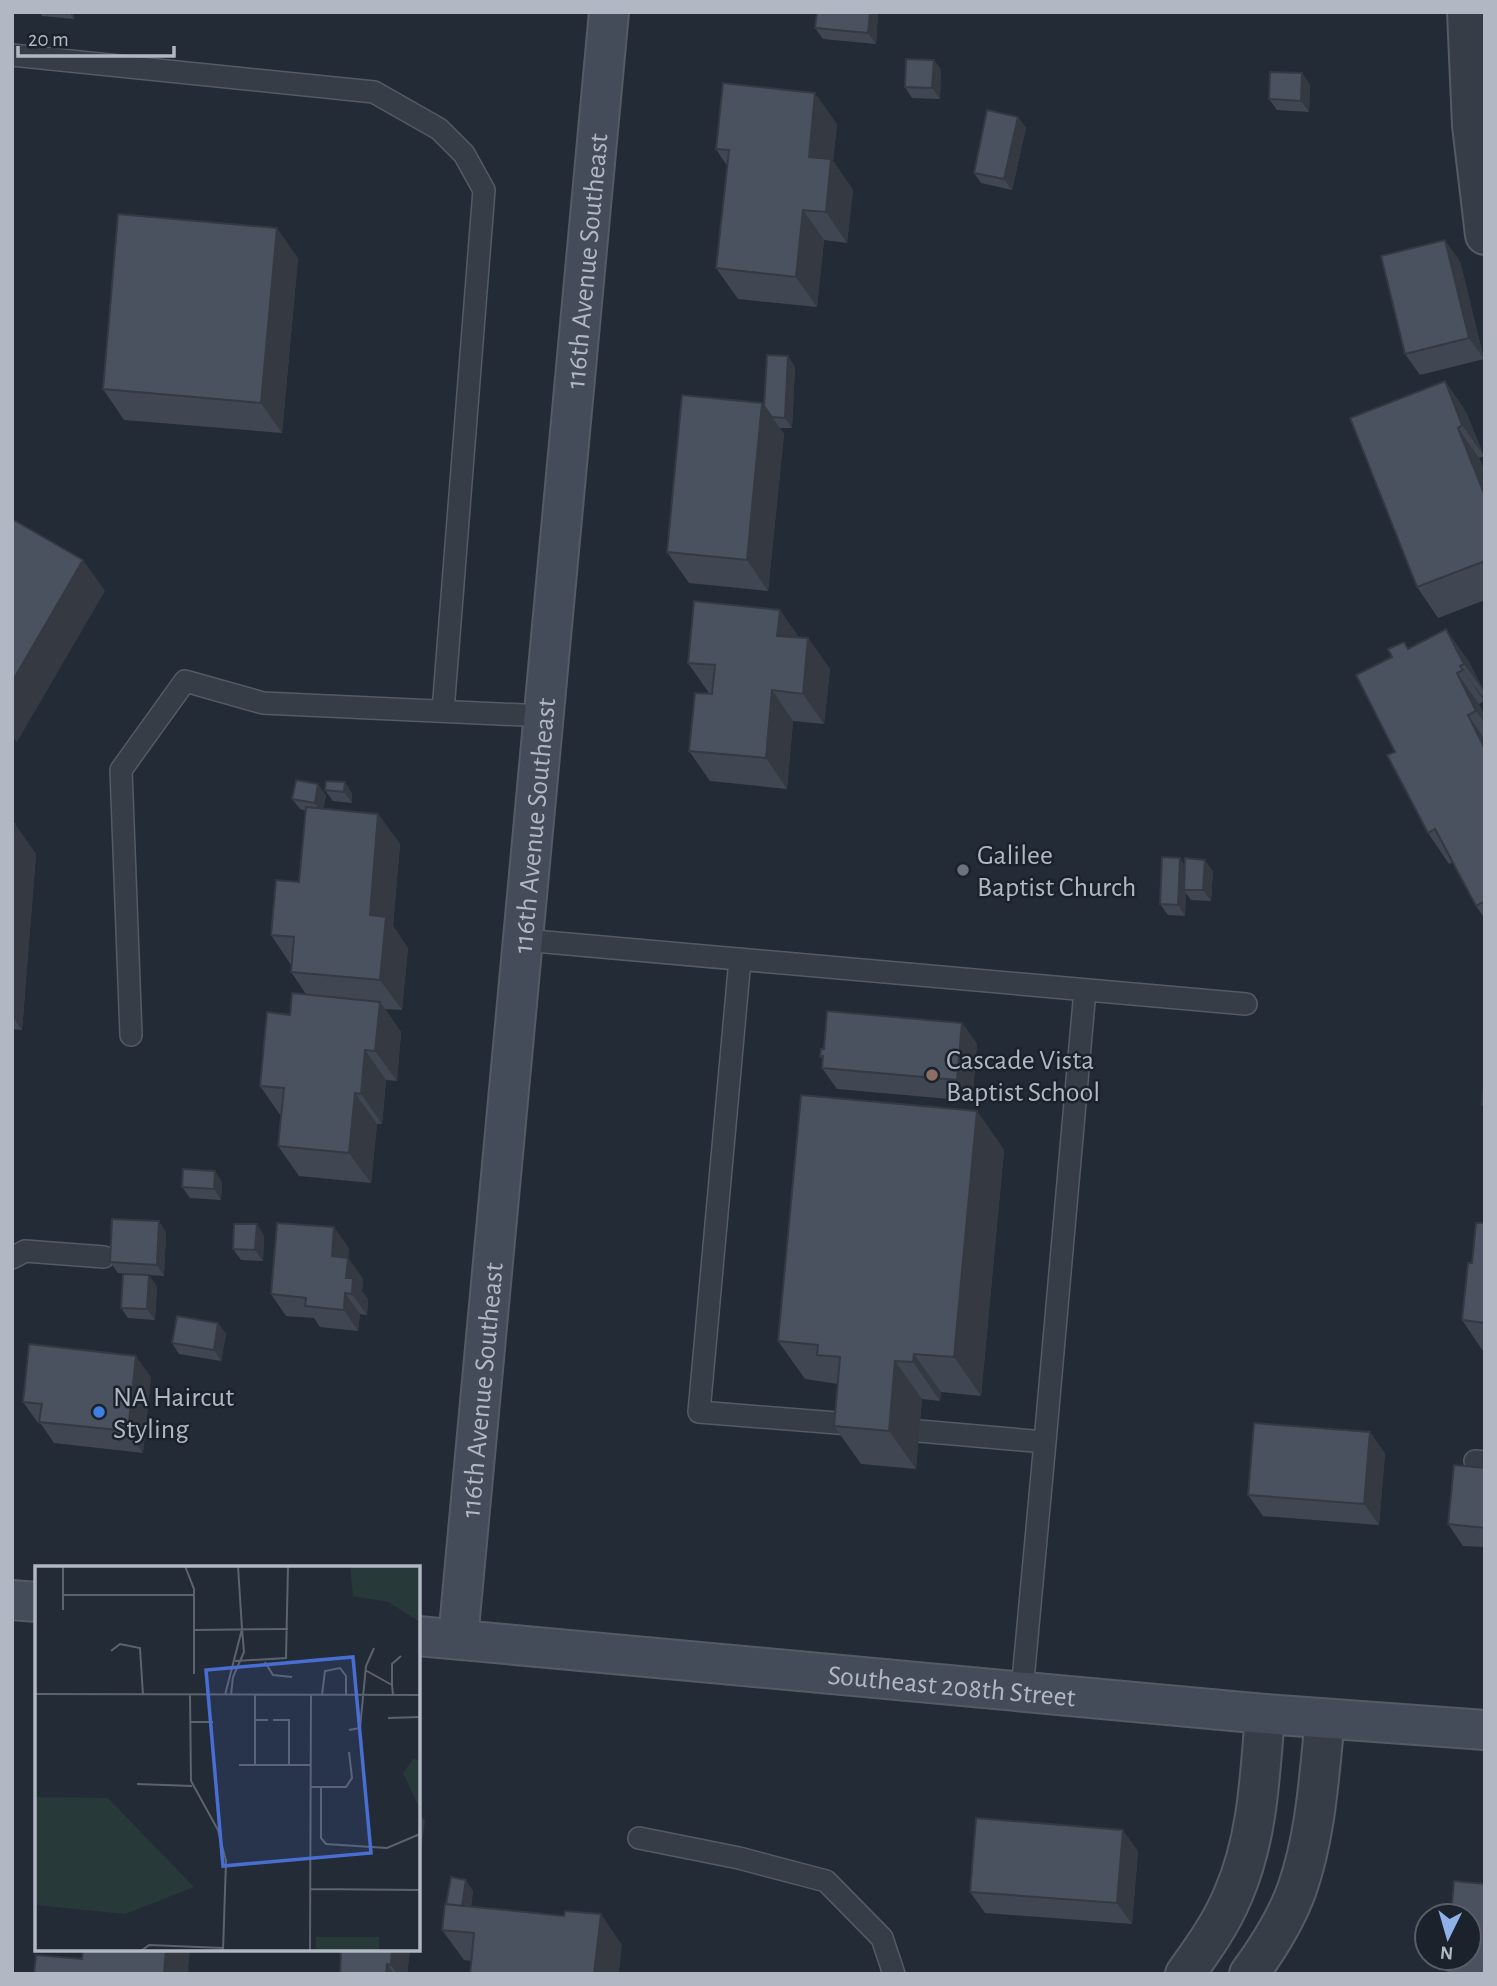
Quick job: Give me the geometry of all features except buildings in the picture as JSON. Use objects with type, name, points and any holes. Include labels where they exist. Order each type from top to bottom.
[{"type":"main road","name":"116th Avenue Southeast","points":[[458,1639],[609,12]]},
{"type":"main road","points":[[12,1600],[35,1602]]},
{"type":"main road","name":"Southeast 208th Street","points":[[420,1636],[1265,1714],[1485,1730]]},
{"type":"street","points":[[1466,12],[1472,125],[1485,234]]},
{"type":"street","points":[[1185,1974],[1225,1912],[1247,1856],[1258,1800],[1265,1714]]},
{"type":"street","points":[[1248,1974],[1283,1922],[1297,1890],[1313,1825],[1325,1719]]},
{"type":"lane","points":[[12,55],[374,92],[439,129],[464,154],[484,190],[443,711]]},
{"type":"lane","points":[[131,1035],[121,770],[185,681],[263,703],[544,716]]},
{"type":"lane","points":[[523,940],[1246,1004]]},
{"type":"lane","points":[[740,959],[699,1412],[864,1425]]},
{"type":"lane","points":[[1022,1691],[1085,990]]},
{"type":"lane","points":[[12,1258],[25,1251],[104,1257]]},
{"type":"lane","points":[[919,1431],[1045,1442]]},
{"type":"lane","points":[[639,1838],[739,1858],[826,1881],[882,1938],[894,1974]]},
{"type":"place","name":"Galilee Baptist Church","points":[[963,870]]},
{"type":"place","name":"Cascade Vista Baptist School","points":[[932,1075]]},
{"type":"place","name":"NA Haircut Styling","points":[[99,1412]]}]
